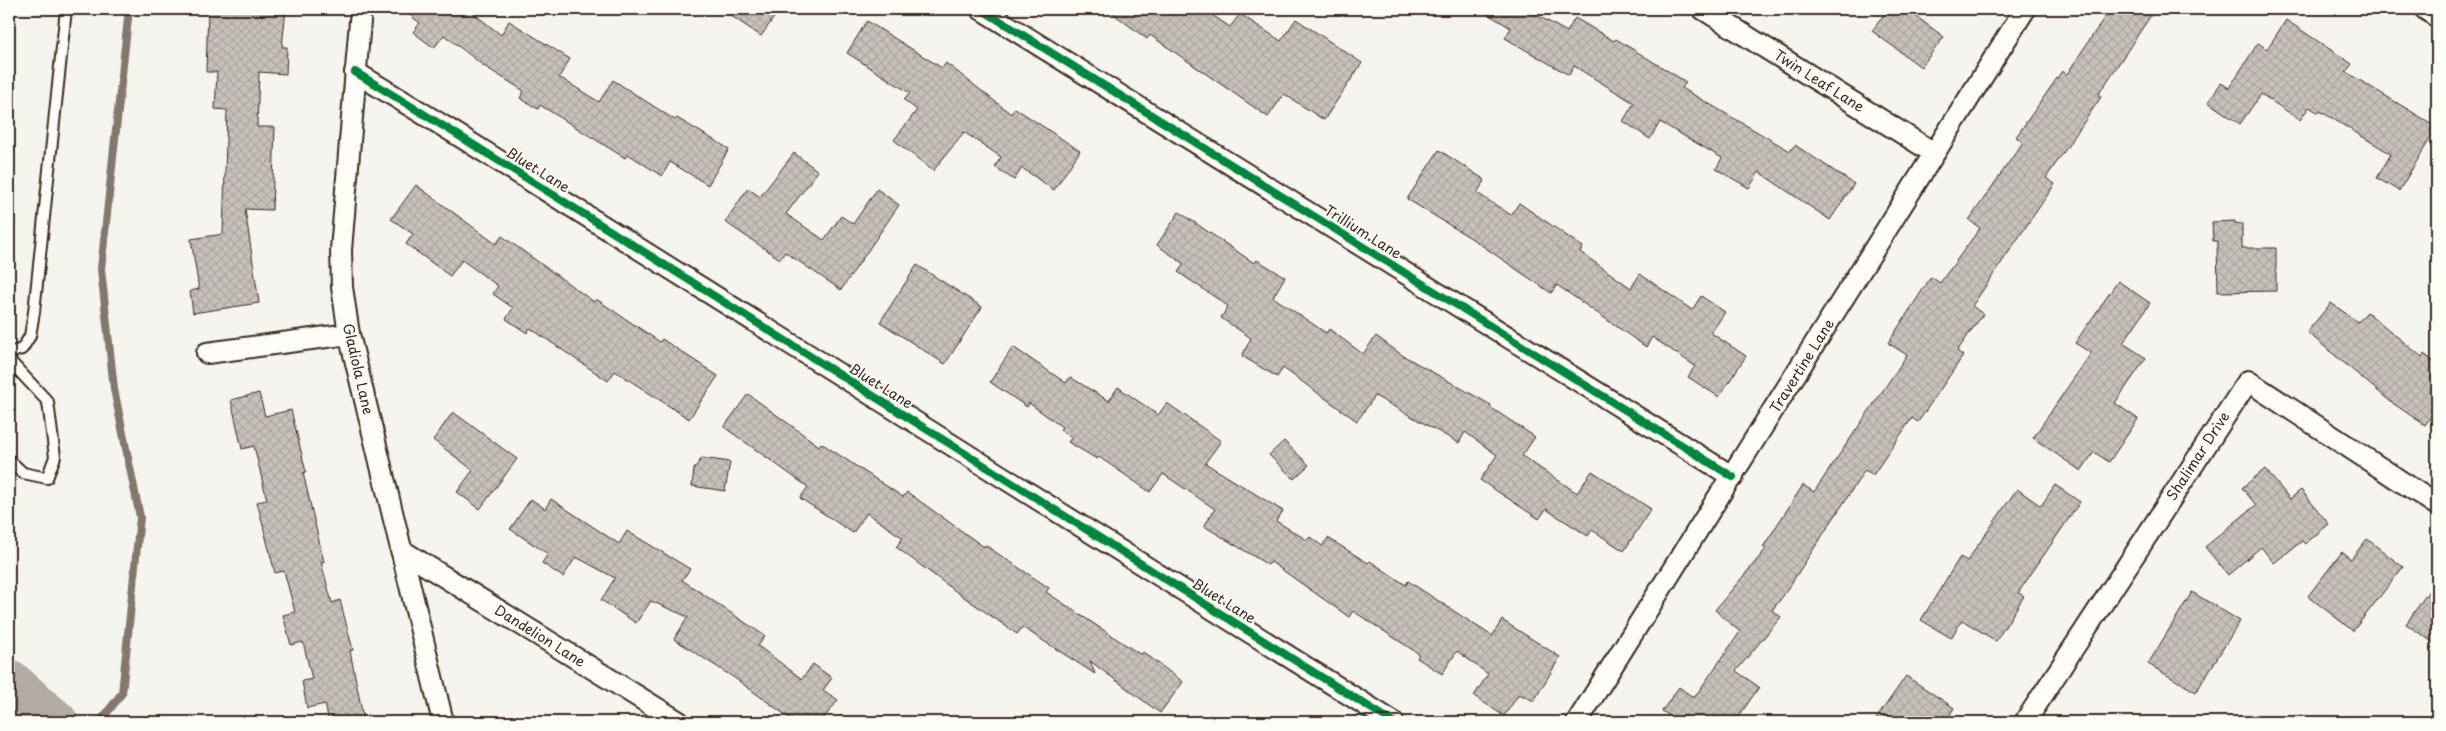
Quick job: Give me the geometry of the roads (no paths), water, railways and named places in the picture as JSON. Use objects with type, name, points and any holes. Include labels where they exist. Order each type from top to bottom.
[{"type":"street","name":"Gladiola Lane","points":[[361,9],[341,250],[342,286],[349,334],[443,722]]},
{"type":"street","name":"Trillium Lane","points":[[981,9],[1733,477]]},
{"type":"street","name":"Twin Leaf Lane","points":[[1703,9],[1934,153]]},
{"type":"street","name":"Travertine Lane","points":[[1577,722],[1733,477],[2025,9]]},
{"type":"street","points":[[2424,9],[2437,17]]},
{"type":"street","name":"Bluet Lane","points":[[355,72],[1393,722]]},
{"type":"street","points":[[206,353],[349,334]]},
{"type":"street","name":"Shalimar Drive","points":[[2025,722],[2248,380],[2437,506]]},
{"type":"street","name":"Dandelion Lane","points":[[401,550],[679,722]]},
{"type":"lane","points":[[9,353],[22,349],[30,336],[34,312],[66,9]]},
{"type":"lane","points":[[9,360],[48,402],[55,457],[46,478],[22,472],[9,460]]},
{"type":"waterway","points":[[100,722],[122,693],[140,517],[114,389],[101,269],[129,9]]},
{"type":"waterway","points":[[9,681],[56,722]]}]
